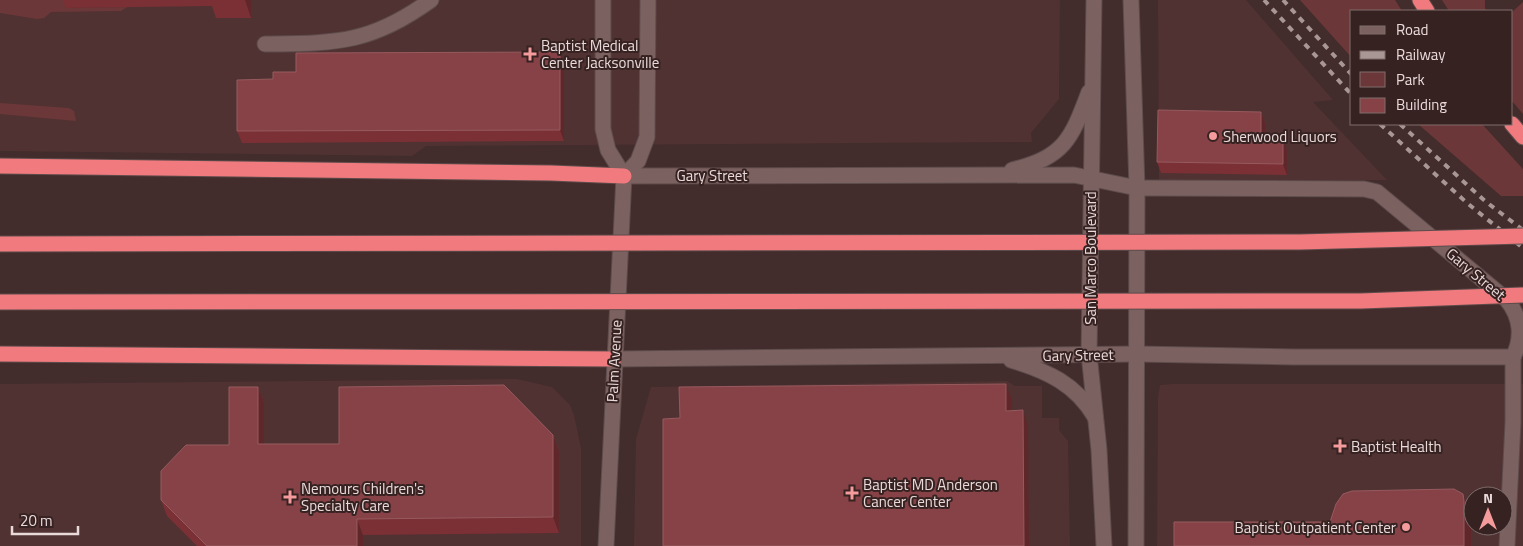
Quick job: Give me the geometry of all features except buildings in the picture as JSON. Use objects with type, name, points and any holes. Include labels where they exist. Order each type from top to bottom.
[{"type":"highway","points":[[1513,125],[1523,137]]},
{"type":"highway","points":[[0,166],[551,173],[624,176]]},
{"type":"highway","points":[[0,244],[1290,242],[1523,236]]},
{"type":"highway","points":[[0,302],[1361,301],[1523,296]]},
{"type":"highway","points":[[0,354],[614,359]]},
{"type":"main road","points":[[265,44],[326,43],[358,38],[394,23],[431,0]]},
{"type":"main road","points":[[603,0],[603,129],[610,154],[624,176],[638,160],[647,138],[648,0]]},
{"type":"main road","name":"San Marco Boulevard","points":[[1094,0],[1089,354],[1097,422],[1104,546]]},
{"type":"main road","points":[[1131,0],[1137,188],[1136,546]]},
{"type":"main road","points":[[986,175],[1035,163],[1061,149],[1074,130],[1093,81]]},
{"type":"main road","name":"Gary Street","points":[[614,359],[1089,354],[1294,357],[1513,357],[1520,346],[1523,334],[1520,319],[1507,300],[1377,192],[1364,189],[1137,188],[1074,175],[624,176]]},
{"type":"main road","name":"Palm Avenue","points":[[606,546],[624,176]]},
{"type":"main road","points":[[993,356],[1034,367],[1060,379],[1079,395],[1097,422]]},
{"type":"main road","points":[[1507,546],[1513,422],[1513,357]]},
{"type":"shaded area","name":"Baptist Medical Center Jacksonville","points":[[0,0],[1060,0],[1059,99],[1031,133],[1032,142],[426,146],[412,156],[0,151]]},
{"type":"shaded area","points":[[1158,0],[1246,0],[1333,100],[1313,102],[1387,180],[1159,181]]},
{"type":"shaded area","name":"Nemours Children's Specialty Care","points":[[517,379],[552,387],[570,405],[574,415],[581,448],[581,546],[0,546],[0,384]]},
{"type":"shaded area","name":"Baptist MD Anderson Cancer Center","points":[[1007,381],[1015,386],[1042,386],[1042,418],[1059,418],[1059,430],[1068,441],[1070,546],[634,546],[636,439],[651,387]]},
{"type":"shaded area","name":"Baptist Health","points":[[1172,384],[1523,384],[1523,546],[1157,546],[1158,397],[1160,385]]},
{"type":"green space","points":[[0,0],[66,0],[66,8],[127,7],[121,11],[51,12],[44,18],[37,19],[0,13]]},
{"type":"green space","points":[[1300,0],[1395,0],[1401,10],[1350,10],[1350,56]]},
{"type":"green space","points":[[1442,0],[1485,0],[1486,10],[1448,10]]},
{"type":"green space","points":[[1523,2],[1523,114],[1513,102],[1513,11]]},
{"type":"green space","points":[[0,103],[69,108],[74,111],[76,121],[0,114]]},
{"type":"green space","points":[[1419,125],[1483,125],[1523,169],[1523,196],[1501,196]]},
{"type":"railway","points":[[1264,0],[1350,93]]},
{"type":"railway","points":[[1283,0],[1350,73]]},
{"type":"railway","points":[[1381,125],[1467,203],[1523,248]]},
{"type":"railway","points":[[1401,125],[1485,201],[1523,230]]},
{"type":"place","name":"Baptist Medical Center Jacksonville","points":[[530,54]]},
{"type":"place","name":"Sherwood Liquors","points":[[1213,136]]},
{"type":"place","name":"Baptist Health","points":[[1340,446]]},
{"type":"place","name":"Baptist MD Anderson Cancer Center","points":[[852,493]]},
{"type":"place","name":"Nemours Children's Specialty Care","points":[[290,497]]},
{"type":"place","name":"Baptist Outpatient Center","points":[[1406,527]]}]
